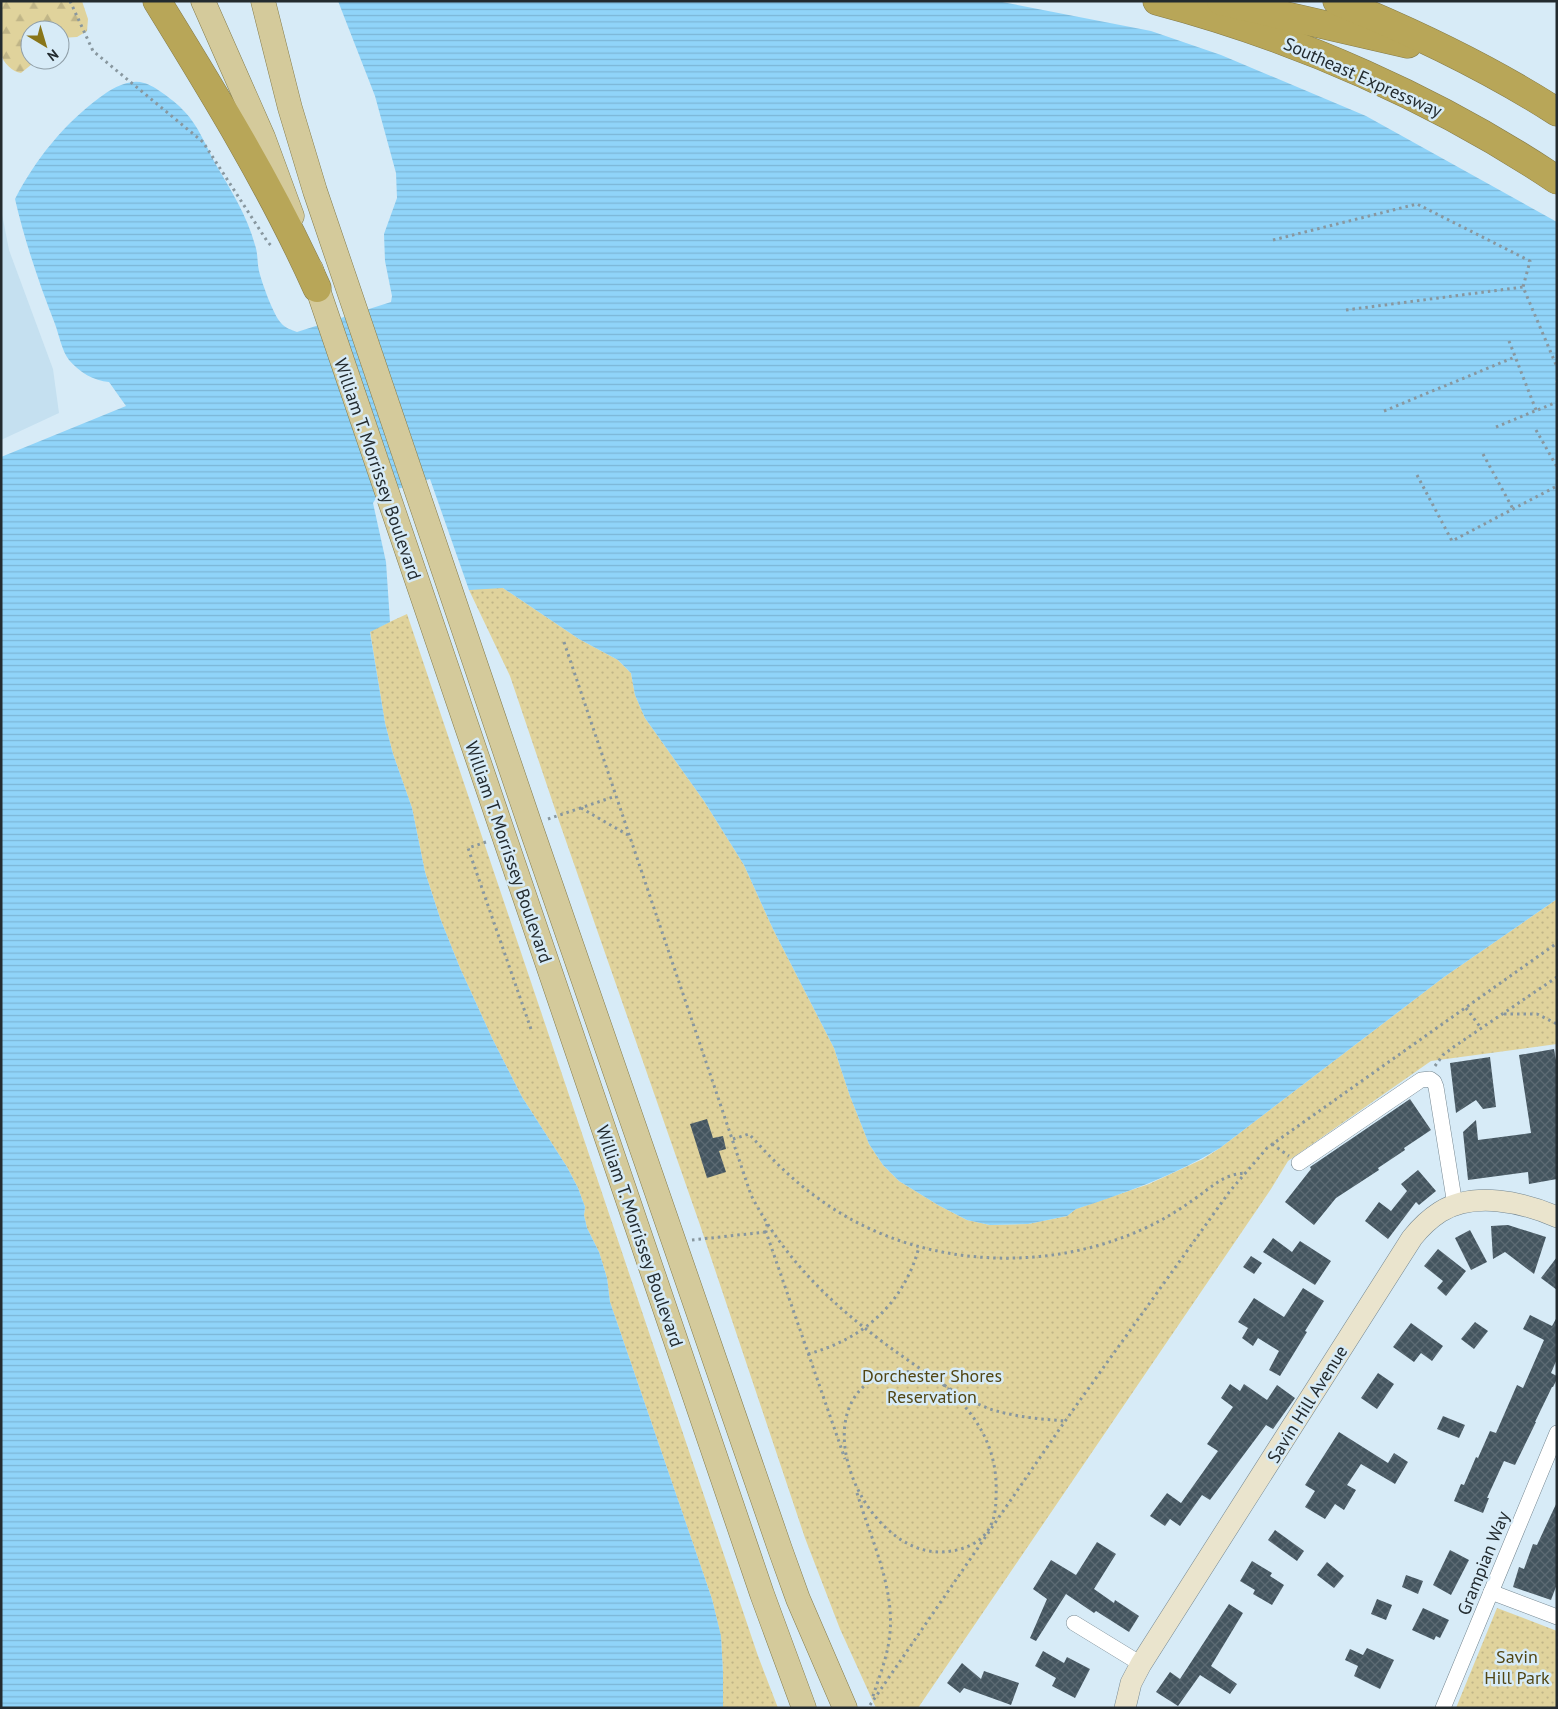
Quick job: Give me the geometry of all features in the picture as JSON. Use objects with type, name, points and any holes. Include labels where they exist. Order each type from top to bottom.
[{"type":"highway","points":[[157,1],[243,142],[295,238],[317,288]]},
{"type":"highway","name":"Southeast Expressway","points":[[1157,1],[1248,29],[1349,68],[1450,116],[1500,144],[1557,180]]},
{"type":"highway","points":[[1208,1],[1349,68]]},
{"type":"highway","points":[[1221,1],[1461,56]]},
{"type":"highway","points":[[1336,1],[1461,56],[1557,112]]},
{"type":"main road","name":"William T. Morrissey Boulevard","points":[[203,1],[263,137],[317,288],[765,1603],[804,1708]]},
{"type":"main road","name":"William T. Morrissey Boulevard","points":[[263,1],[301,145],[530,825],[780,1549],[798,1599],[845,1708]]},
{"type":"street","points":[[1299,1163],[1421,1080],[1430,1079],[1436,1086],[1455,1205]]},
{"type":"street","name":"Savin Hill Avenue","points":[[1125,1708],[1131,1683],[1141,1664],[1412,1238],[1432,1217],[1440,1212],[1455,1205],[1473,1202],[1500,1202],[1530,1207],[1557,1217]]},
{"type":"street","name":"Grampian Way","points":[[1443,1708],[1557,1433]]},
{"type":"street","points":[[1491,1592],[1557,1617]]},
{"type":"street","points":[[1074,1623],[1141,1664]]},
{"type":"path","points":[[70,1],[93,51],[203,142],[267,241]]},
{"type":"path","points":[[1273,240],[1417,204],[1530,261],[1523,287],[1557,367]]},
{"type":"path","points":[[1346,310],[1523,287]]},
{"type":"path","points":[[1509,341],[1536,410]]},
{"type":"path","points":[[1384,411],[1515,357]]},
{"type":"path","points":[[1496,428],[1557,402]]},
{"type":"path","points":[[1536,430],[1557,467]]},
{"type":"path","points":[[1483,454],[1512,509]]},
{"type":"path","points":[[1417,475],[1452,541],[1557,486]]},
{"type":"path","points":[[564,642],[751,1195],[767,1223],[806,1276],[864,1328],[957,1394],[991,1409],[1027,1418],[1066,1421]]},
{"type":"path","points":[[530,825],[616,796]]},
{"type":"path","points":[[581,808],[629,836]]},
{"type":"path","points":[[503,836],[468,848],[532,1032]]},
{"type":"path","points":[[767,1223],[766,1232],[836,1436],[853,1478],[857,1489],[872,1513],[885,1528],[898,1539],[924,1551],[941,1553],[959,1550],[977,1542],[988,1532],[994,1514],[995,1470],[990,1448],[981,1427],[953,1393],[934,1378],[916,1372],[900,1371],[884,1374],[868,1383],[856,1395],[848,1409],[845,1426],[846,1455],[853,1478],[886,1585],[890,1612],[887,1654],[870,1705],[1066,1421],[1230,1192],[1267,1148],[1557,943]]},
{"type":"path","points":[[1430,1079],[1437,1062],[1443,1055],[1557,977]]},
{"type":"path","points":[[1466,1008],[1481,1028]]},
{"type":"path","points":[[1503,1014],[1537,1014],[1557,1024]]},
{"type":"path","points":[[733,1139],[749,1134],[790,1176],[815,1197],[873,1231],[937,1252],[970,1257],[1037,1258],[1103,1245],[1165,1218],[1220,1180],[1234,1173],[1246,1172]]},
{"type":"path","points":[[691,1240],[766,1232]]},
{"type":"path","points":[[808,1354],[841,1343],[864,1328],[883,1312],[899,1293],[911,1271],[919,1247]]},
{"type":"shaded area","points":[[1,209],[9,250],[53,369],[59,413],[1,440]]},
{"type":"green space","points":[[1,1],[82,1],[88,19],[87,31],[77,37],[70,37],[70,20],[20,20],[20,70],[25,70],[21,73],[6,64],[2,57]]},
{"type":"green space","name":"Dorchester Shores Reservation","points":[[503,588],[579,639],[618,660],[631,673],[635,695],[645,718],[704,801],[744,865],[773,929],[834,1048],[869,1144],[883,1165],[899,1181],[967,1220],[990,1225],[1028,1224],[1067,1216],[1076,1209],[1149,1184],[1203,1159],[1444,977],[1557,899],[1557,1044],[1431,1061],[1288,1161],[1271,1189],[918,1708],[876,1708],[840,1629],[805,1538],[700,1225],[510,676],[469,590]]},
{"type":"green space","points":[[407,614],[758,1656],[778,1708],[723,1708],[721,1637],[712,1599],[610,1302],[607,1278],[599,1252],[587,1228],[584,1215],[585,1207],[567,1167],[522,1097],[492,1038],[460,968],[440,918],[425,872],[412,808],[393,754],[385,723],[370,631]]},
{"type":"green space","name":"Savin Hill Park","points":[[1497,1608],[1557,1631],[1557,1708],[1456,1708]]},
{"type":"water","points":[[338,1],[997,1],[1151,31],[1221,55],[1366,116],[1557,222],[1557,380],[1555,381],[1557,385],[1557,899],[1444,977],[1220,1148],[1168,1175],[1132,1190],[1076,1209],[1067,1216],[1028,1224],[990,1225],[967,1220],[899,1181],[883,1165],[869,1144],[834,1048],[773,929],[744,865],[704,801],[645,718],[635,695],[631,673],[618,660],[579,639],[503,588],[469,590],[430,479],[378,495],[373,503],[386,562],[390,622],[370,632],[385,723],[393,754],[412,808],[425,872],[440,918],[460,968],[492,1038],[522,1097],[567,1167],[585,1207],[584,1215],[587,1228],[599,1252],[607,1278],[610,1302],[712,1599],[721,1636],[723,1708],[1,1708],[1,457],[126,406],[109,382],[87,375],[69,360],[43,293],[15,199],[32,170],[51,144],[86,108],[120,85],[132,82],[148,84],[176,104],[198,129],[238,202],[252,234],[259,271],[268,298],[283,325],[297,332],[391,302],[392,296],[385,261],[384,234],[397,198],[396,173],[375,96]]},
{"type":"building","points":[[1554,1049],[1557,1066],[1557,1179],[1529,1184],[1528,1172],[1468,1180],[1463,1132],[1476,1120],[1478,1140],[1531,1133],[1519,1055]]},
{"type":"building","points":[[1490,1057],[1496,1107],[1483,1109],[1476,1100],[1456,1113],[1450,1063]]},
{"type":"building","points":[[1410,1099],[1431,1130],[1378,1168],[1379,1170],[1336,1198],[1314,1225],[1285,1202],[1311,1169],[1310,1167]]},
{"type":"building","points":[[707,1119],[713,1138],[723,1136],[726,1149],[719,1151],[726,1172],[707,1178],[690,1124]]},
{"type":"building","points":[[1418,1170],[1436,1191],[1419,1205],[1416,1202],[1388,1239],[1365,1221],[1379,1202],[1391,1211],[1407,1191],[1401,1184]]},
{"type":"building","points":[[1508,1225],[1546,1237],[1534,1274],[1505,1252],[1493,1259],[1491,1226]]},
{"type":"building","points":[[1470,1230],[1487,1262],[1471,1270],[1455,1238]]},
{"type":"building","points":[[1273,1238],[1292,1252],[1300,1241],[1331,1261],[1315,1285],[1263,1252]]},
{"type":"building","points":[[1438,1249],[1466,1271],[1446,1296],[1437,1288],[1443,1281],[1424,1266]]},
{"type":"building","points":[[1251,1256],[1262,1263],[1254,1274],[1243,1267]]},
{"type":"building","points":[[1557,1257],[1557,1290],[1541,1278]]},
{"type":"building","points":[[1303,1288],[1324,1301],[1280,1376],[1269,1370],[1279,1351],[1258,1338],[1253,1346],[1242,1338],[1248,1328],[1238,1322],[1254,1298],[1284,1317]]},
{"type":"building","points":[[1530,1315],[1552,1326],[1557,1317],[1557,1359],[1551,1373],[1557,1376],[1557,1379],[1515,1465],[1504,1461],[1487,1498],[1489,1498],[1483,1513],[1454,1501],[1461,1484],[1464,1485],[1476,1457],[1478,1458],[1490,1431],[1496,1433],[1517,1385],[1523,1388],[1544,1340],[1523,1329]]},
{"type":"building","points":[[1475,1322],[1488,1331],[1474,1349],[1461,1339]]},
{"type":"building","points":[[1411,1323],[1443,1346],[1432,1361],[1421,1353],[1414,1362],[1393,1347]]},
{"type":"building","points":[[1378,1373],[1394,1384],[1377,1409],[1361,1398]]},
{"type":"building","points":[[1230,1384],[1240,1391],[1244,1384],[1267,1400],[1277,1385],[1295,1398],[1273,1429],[1266,1425],[1210,1500],[1202,1495],[1180,1526],[1170,1519],[1165,1526],[1150,1516],[1167,1493],[1181,1503],[1218,1451],[1207,1444],[1233,1407],[1221,1398]]},
{"type":"building","points":[[1443,1416],[1465,1425],[1459,1438],[1437,1429]]},
{"type":"building","points":[[1339,1432],[1388,1463],[1394,1453],[1408,1462],[1395,1484],[1361,1464],[1347,1485],[1356,1490],[1344,1510],[1335,1504],[1325,1519],[1305,1507],[1315,1491],[1305,1485]]},
{"type":"building","points":[[1557,1502],[1557,1584],[1551,1600],[1513,1587],[1519,1567],[1524,1569],[1533,1544],[1537,1545]]},
{"type":"building","points":[[1275,1530],[1304,1551],[1297,1561],[1268,1540]]},
{"type":"building","points":[[1097,1542],[1116,1554],[1094,1589],[1114,1603],[1115,1600],[1139,1616],[1129,1632],[1096,1611],[1094,1613],[1066,1594],[1036,1641],[1030,1638],[1047,1599],[1033,1589],[1051,1560],[1076,1575]]},
{"type":"building","points":[[1450,1550],[1469,1560],[1451,1595],[1433,1585]]},
{"type":"building","points":[[1252,1561],[1272,1573],[1270,1576],[1284,1585],[1272,1605],[1253,1594],[1255,1590],[1240,1581]]},
{"type":"building","points":[[1327,1562],[1344,1576],[1334,1588],[1317,1575]]},
{"type":"building","points":[[1406,1575],[1423,1581],[1418,1594],[1402,1587]]},
{"type":"building","points":[[1377,1599],[1392,1605],[1386,1620],[1371,1614]]},
{"type":"building","points":[[1229,1604],[1243,1613],[1211,1666],[1237,1684],[1230,1694],[1200,1675],[1178,1706],[1156,1692],[1170,1672],[1180,1679]]},
{"type":"building","points":[[1423,1608],[1449,1620],[1440,1638],[1436,1636],[1434,1640],[1412,1630]]},
{"type":"building","points":[[1367,1648],[1394,1660],[1380,1689],[1354,1676],[1358,1666],[1345,1660],[1350,1649],[1363,1655]]},
{"type":"building","points":[[1043,1651],[1064,1663],[1067,1657],[1090,1669],[1075,1698],[1052,1686],[1056,1678],[1035,1666]]},
{"type":"building","points":[[962,1663],[981,1679],[984,1671],[1019,1683],[1011,1705],[964,1688],[960,1693],[947,1683]]}]
